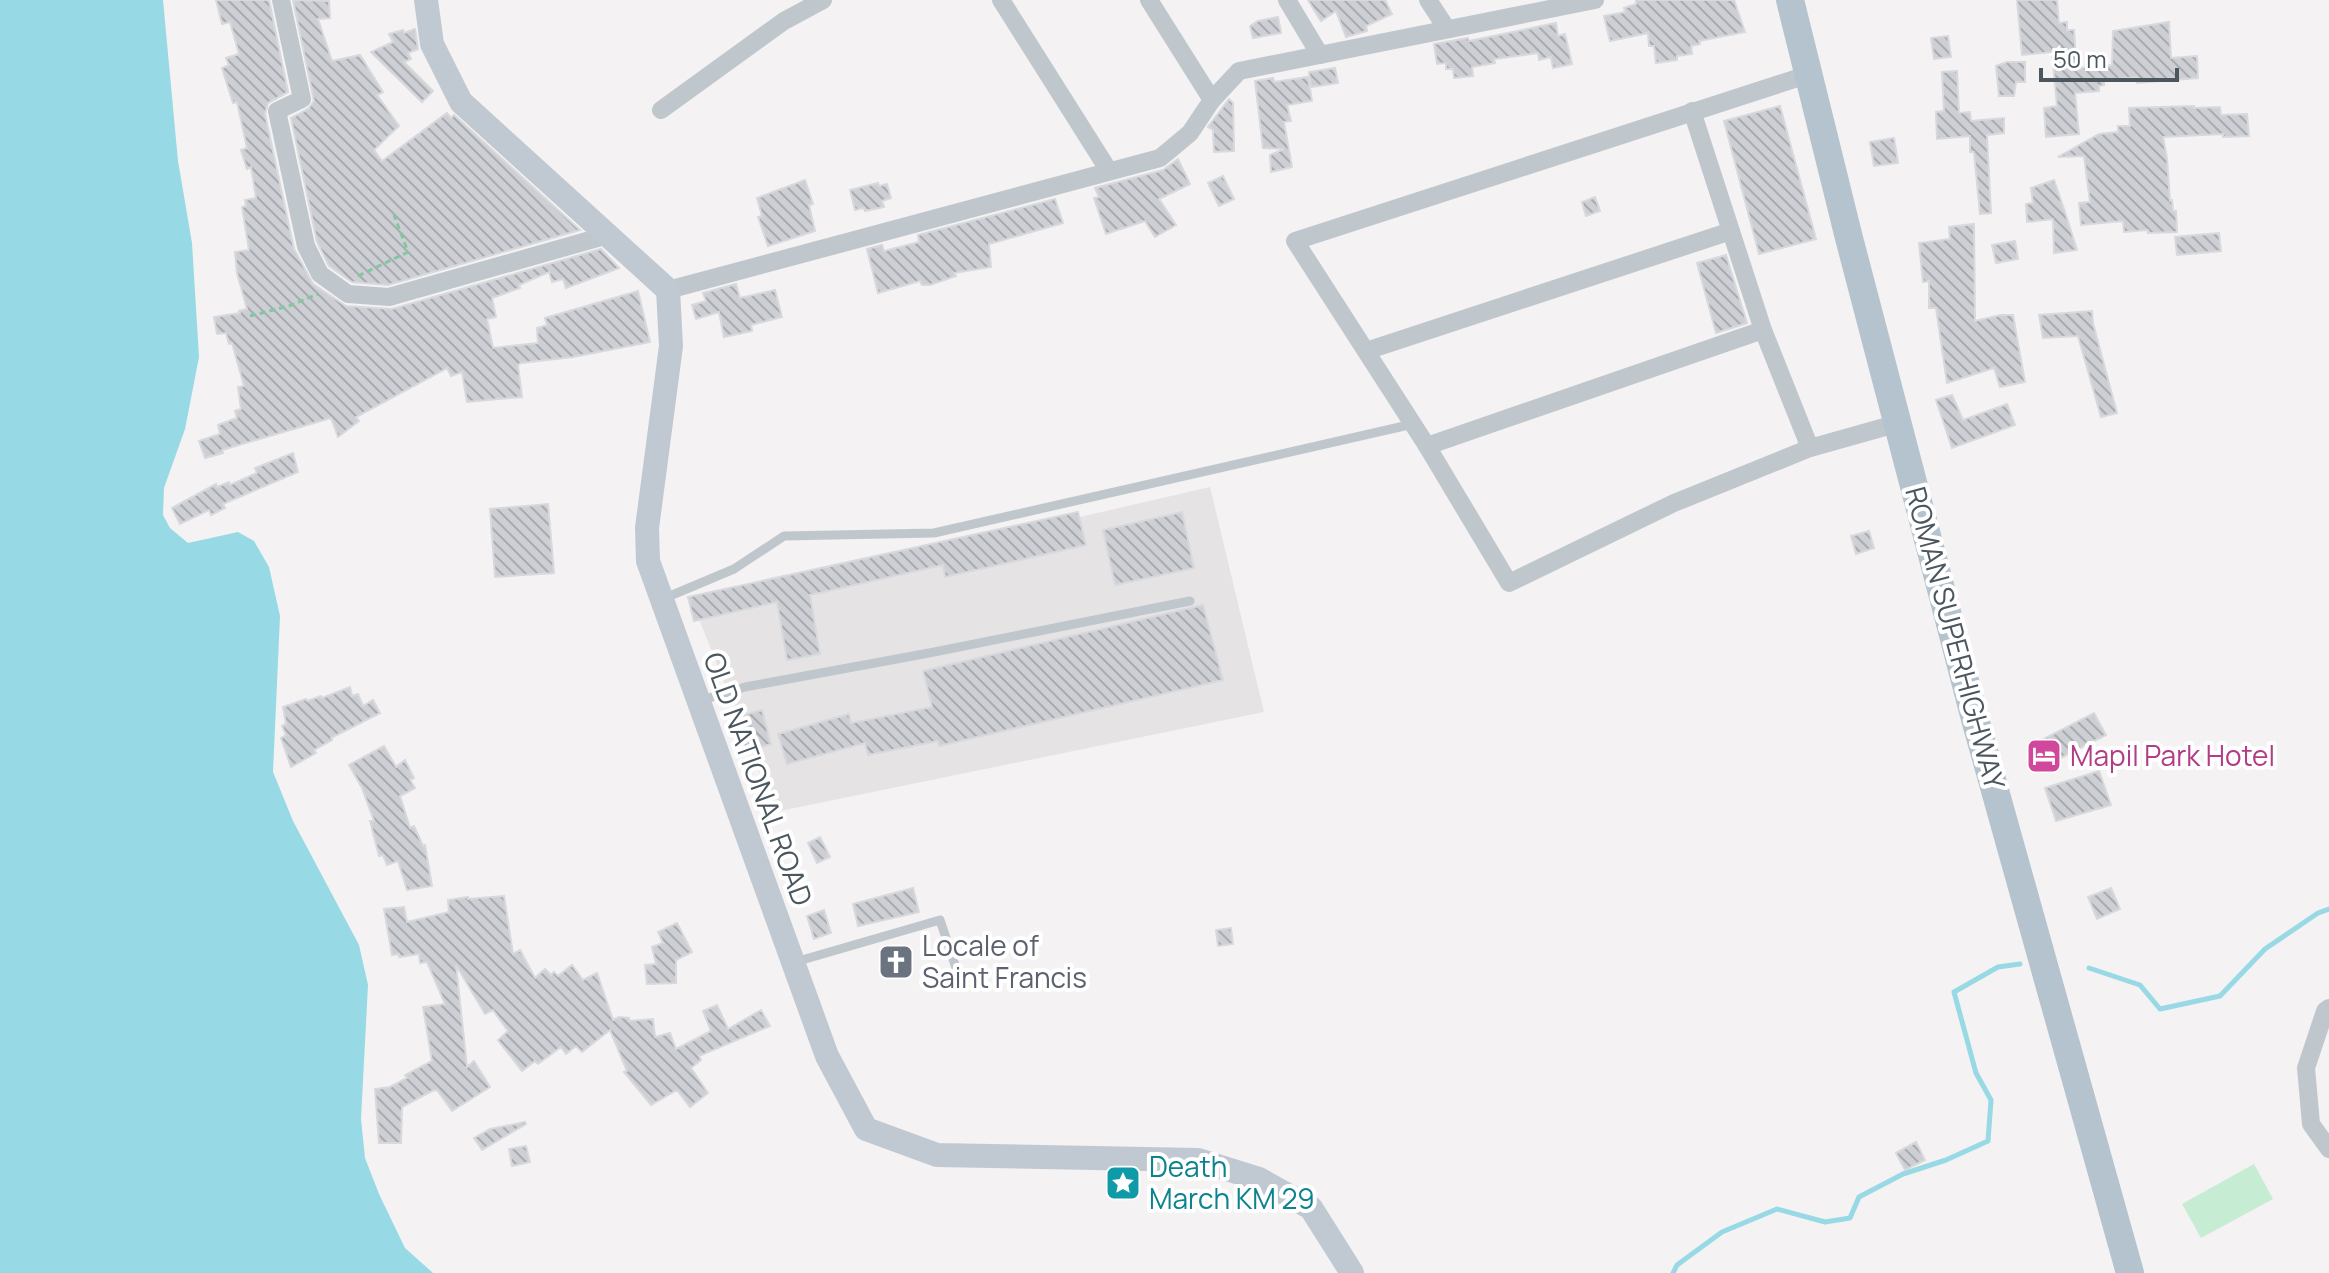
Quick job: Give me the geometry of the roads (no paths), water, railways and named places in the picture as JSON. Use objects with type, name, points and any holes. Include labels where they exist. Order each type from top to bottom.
[{"type":"main road","points":[[426,0],[432,44],[461,102],[668,290]]},
{"type":"main road","name":"ROMAN SUPERHIGHWAY","points":[[1790,0],[1975,719],[2130,1273]]},
{"type":"main road","name":"OLD NATIONAL ROAD","points":[[668,290],[671,346],[646,545],[648,561],[827,1056],[866,1129],[937,1155],[1198,1160],[1259,1179],[1311,1208],[1352,1273]]},
{"type":"street","points":[[281,0],[302,99],[277,111],[306,246],[320,274],[348,294],[389,297],[608,235]]},
{"type":"street","points":[[661,110],[784,21],[823,0]]},
{"type":"street","points":[[1001,0],[1109,171]]},
{"type":"street","points":[[1149,0],[1212,100]]},
{"type":"street","points":[[1287,0],[1320,55]]},
{"type":"street","points":[[1428,0],[1447,29]]},
{"type":"street","points":[[668,290],[1160,158],[1190,133],[1212,100],[1239,71],[1567,2],[1595,0]]},
{"type":"street","points":[[1810,74],[1295,241],[1427,446],[1509,583],[1674,503],[1810,448],[1899,423]]},
{"type":"street","points":[[1692,111],[1763,330],[1810,448]]},
{"type":"street","points":[[1366,351],[1731,231]]},
{"type":"street","points":[[1427,446],[1763,330]]},
{"type":"street","points":[[2329,1008],[2325,1011],[2306,1068],[2311,1124],[2329,1149]]},
{"type":"lane","points":[[661,600],[734,569],[784,536],[934,533],[1413,424]]},
{"type":"lane","points":[[697,701],[745,687],[1190,601]]},
{"type":"lane","points":[[793,962],[940,920],[957,971]]},
{"type":"water","points":[[0,0],[163,0],[178,161],[192,243],[199,357],[185,429],[164,488],[163,515],[170,528],[188,543],[238,532],[254,541],[269,567],[280,616],[273,772],[293,821],[359,945],[368,985],[361,1119],[365,1158],[405,1248],[433,1273],[0,1273]]},
{"type":"waterway","points":[[2089,968],[2140,985],[2160,1009],[2220,996],[2265,949],[2318,913],[2329,909]]},
{"type":"waterway","points":[[1673,1273],[1677,1265],[1722,1232],[1777,1209],[1825,1222],[1850,1218],[1859,1197],[1903,1174],[1946,1160],[1988,1141],[1991,1100],[1976,1073],[1954,992],[1998,967],[2020,964]]},
{"type":"place","name":"Mapil Park Hotel","points":[[2044,756]]},
{"type":"place","name":"Locale of Saint Francis","points":[[896,962]]},
{"type":"place","name":"Death March KM 29","points":[[1123,1183]]}]
